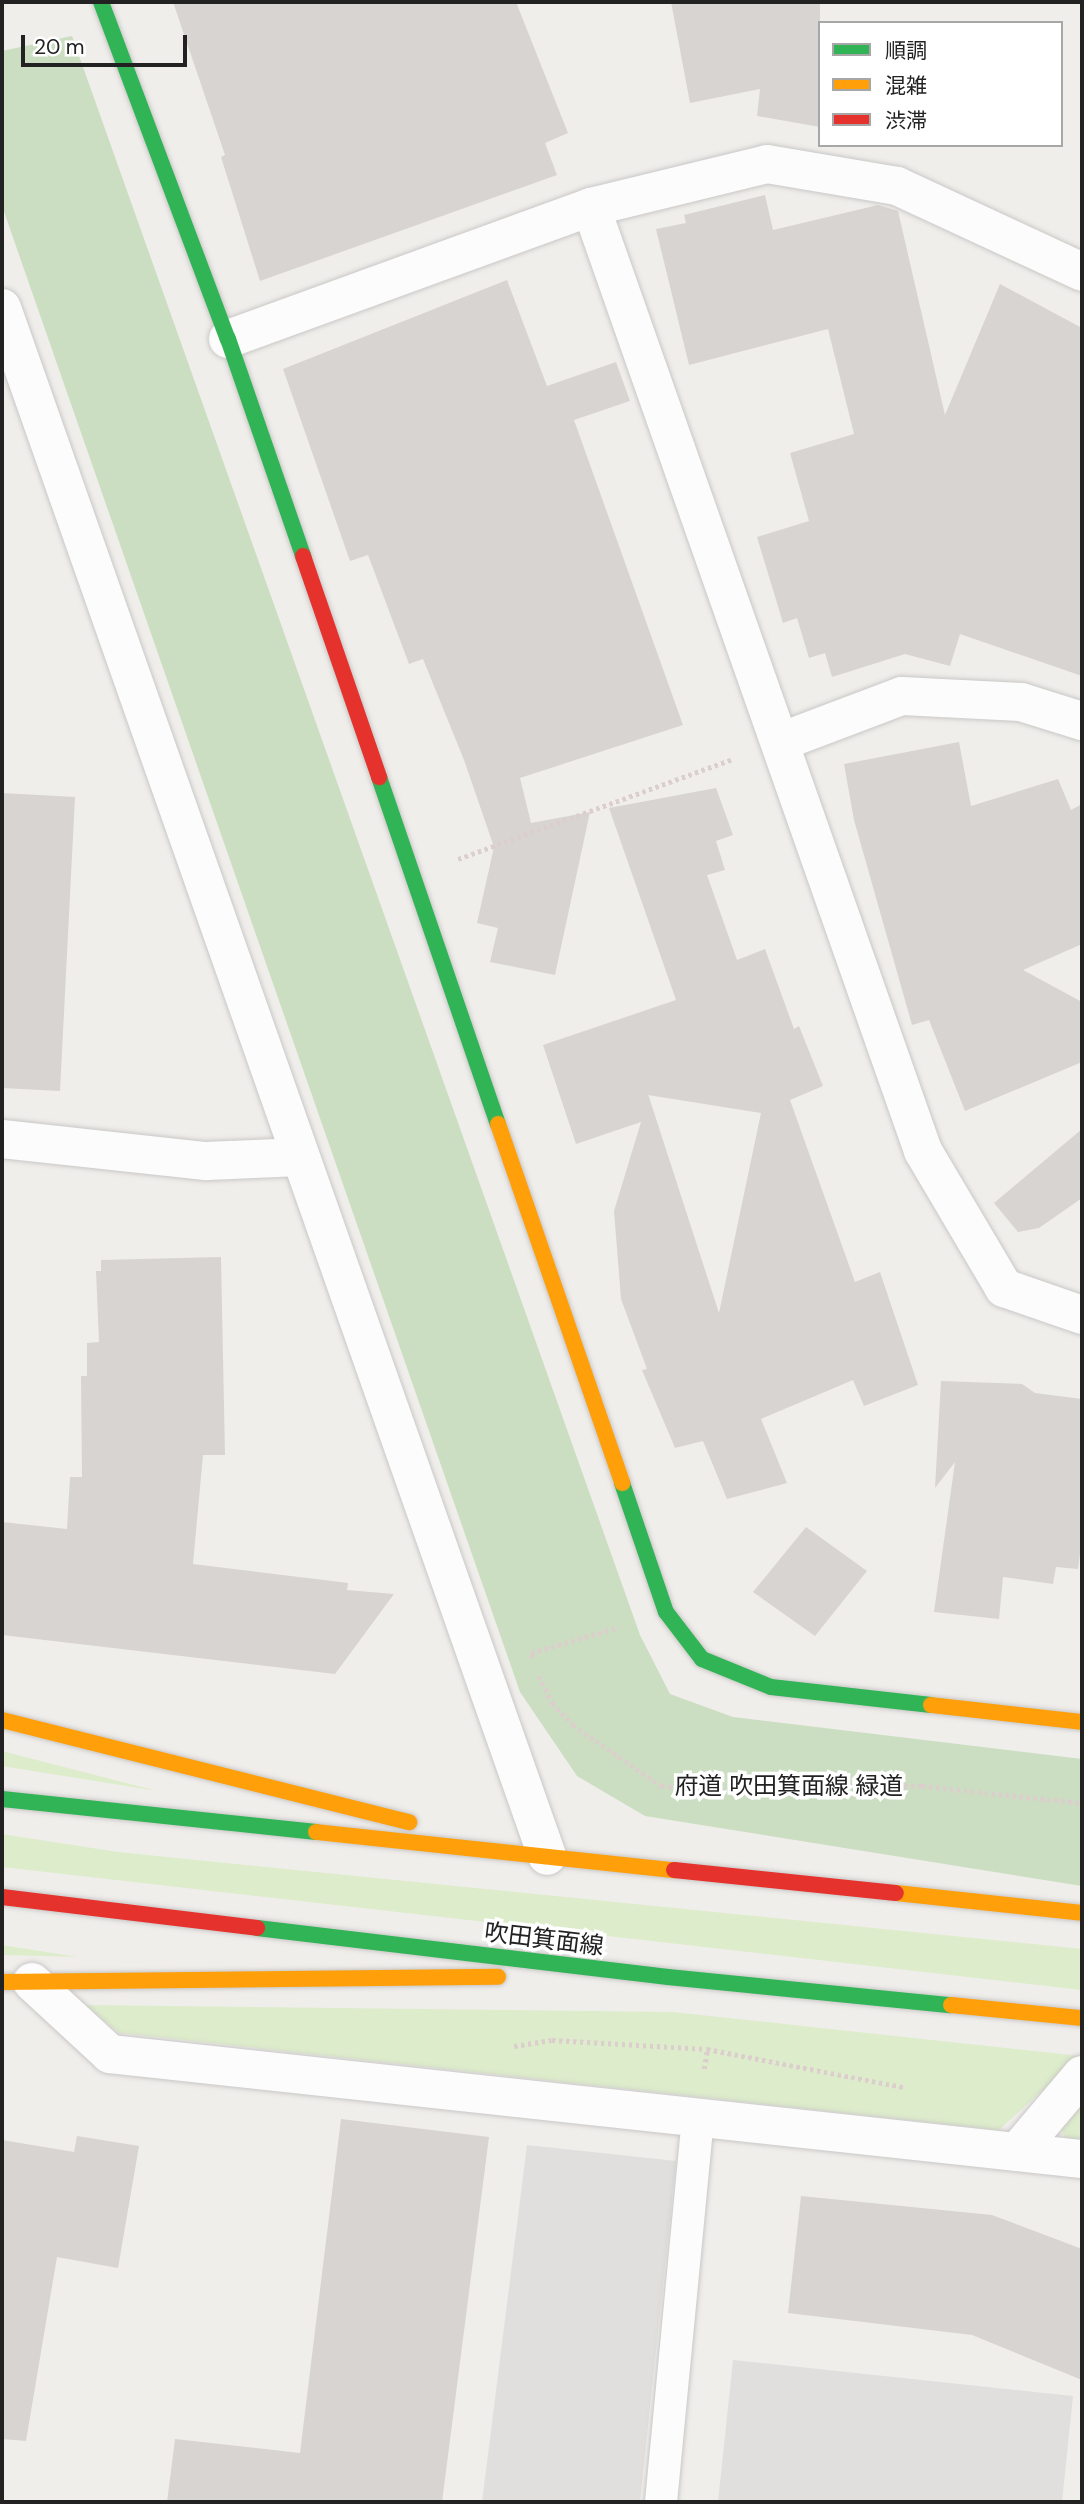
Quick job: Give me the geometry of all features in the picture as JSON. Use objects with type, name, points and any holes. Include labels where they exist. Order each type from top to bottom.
[{"type":"main road","points":[[101,2],[228,338],[666,1612],[702,1659],[771,1687],[1082,1722]]},
{"type":"main road","points":[[2,1720],[547,1856]]},
{"type":"main road","points":[[2,1799],[1082,1913]]},
{"type":"main road","name":"吹田箕面線","points":[[2,1896],[668,1977],[1082,2018]]},
{"type":"main road","points":[[17,1982],[668,1977]]},
{"type":"street","points":[[228,338],[592,207],[767,163],[897,186],[1082,272]]},
{"type":"street","points":[[592,207],[923,1151],[1004,1288],[1082,1315]]},
{"type":"street","points":[[2,308],[547,1856]]},
{"type":"street","points":[[780,742],[902,696],[1021,702],[1082,721]]},
{"type":"street","points":[[2,1139],[206,1161],[300,1157]]},
{"type":"street","points":[[17,1982],[110,2054],[1082,2159]]},
{"type":"street","points":[[1017,2152],[1082,2075]]},
{"type":"lane","points":[[661,2502],[698,2119]]},
{"type":"path","points":[[411,876],[780,742]]},
{"type":"path","name":"府道 吹田箕面線 緑道","points":[[666,1612],[531,1653],[552,1703],[618,1759],[661,1786],[715,1791],[834,1785],[922,1786],[1082,1803]]},
{"type":"green space","points":[[72,36],[640,1635],[670,1694],[733,1717],[1082,1759],[1082,1886],[645,1816],[577,1776],[520,1692],[2,206],[2,51]]},
{"type":"green space","points":[[2,1751],[157,1791],[2,1766]]},
{"type":"green space","points":[[2,1834],[118,1852],[1082,1949],[1082,1990],[2,1867]]},
{"type":"green space","points":[[2,1945],[78,1957],[2,1955]]},
{"type":"green space","points":[[86,2005],[673,2012],[1080,2056],[999,2130],[119,2033]]},
{"type":"green space","points":[[1082,2094],[1082,2147],[1070,2146],[1060,2128]]},
{"type":"shaded area","points":[[527,2145],[676,2161],[640,2502],[482,2502]]},
{"type":"shaded area","points":[[733,2360],[1073,2396],[1062,2502],[718,2502]]},
{"type":"building","points":[[173,2],[516,2],[568,133],[545,143],[557,175],[260,281],[221,157],[225,155]]},
{"type":"building","points":[[671,2],[820,2],[818,127],[757,116],[760,89],[690,103]]},
{"type":"building","points":[[765,195],[773,230],[878,205],[898,211],[945,415],[1000,284],[1082,328],[1082,676],[960,634],[950,666],[905,654],[832,677],[825,653],[809,658],[797,618],[783,623],[757,537],[809,521],[790,453],[854,434],[828,329],[689,365],[656,229],[686,223],[684,215]]},
{"type":"building","points":[[507,280],[547,386],[616,362],[630,401],[574,420],[683,725],[520,778],[531,823],[590,812],[555,975],[490,962],[498,928],[477,923],[494,847],[464,760],[423,659],[409,664],[368,555],[350,561],[283,369]]},
{"type":"building","points":[[959,742],[971,806],[1058,779],[1071,810],[1082,804],[1082,944],[1023,970],[1082,1002],[1082,1062],[965,1111],[929,1020],[912,1025],[854,820],[844,764]]},
{"type":"building","points":[[716,788],[733,835],[716,841],[725,870],[707,875],[737,960],[765,949],[794,1029],[799,1026],[823,1086],[790,1100],[855,1282],[880,1272],[918,1385],[864,1406],[853,1380],[761,1419],[787,1483],[727,1499],[703,1441],[675,1448],[642,1370],[647,1369],[621,1299],[614,1211],[641,1122],[576,1144],[543,1045],[676,1000],[609,808]],"holes":[[[648,1095],[761,1113],[719,1313]]]},
{"type":"building","points":[[2,793],[75,797],[60,1091],[2,1088]]},
{"type":"building","points":[[1082,1129],[1082,1198],[1039,1228],[1018,1232],[994,1203]]},
{"type":"building","points":[[221,1257],[225,1455],[203,1455],[193,1564],[348,1583],[347,1590],[394,1594],[335,1674],[2,1635],[2,1522],[67,1529],[70,1477],[82,1477],[81,1376],[87,1376],[87,1343],[99,1342],[96,1271],[101,1271],[101,1260]]},
{"type":"building","points":[[941,1381],[1022,1384],[1035,1393],[1082,1399],[1082,1538],[1078,1569],[1056,1567],[1053,1584],[1003,1577],[999,1619],[934,1612],[955,1462],[935,1488]]},
{"type":"building","points":[[806,1527],[867,1571],[815,1636],[753,1592]]},
{"type":"building","points":[[341,2119],[489,2137],[442,2502],[167,2502],[175,2439],[300,2453]]},
{"type":"building","points":[[77,2136],[139,2146],[118,2268],[57,2257],[26,2441],[2,2439],[2,2140],[74,2152]]},
{"type":"building","points":[[801,2196],[992,2215],[1082,2249],[1082,2380],[972,2335],[788,2313]]},
{"type":"traffic: fast","points":[[101,2],[228,339],[303,556]]},
{"type":"traffic: fast","points":[[379,777],[498,1124]]},
{"type":"traffic: fast","points":[[622,1483],[666,1612],[702,1659],[771,1687],[931,1705]]},
{"type":"traffic: fast","points":[[2,1799],[316,1832]]},
{"type":"traffic: fast","points":[[257,1928],[668,1977],[951,2005]]},
{"type":"traffic: slow","points":[[498,1124],[622,1483]]},
{"type":"traffic: slow","points":[[931,1705],[1082,1722]]},
{"type":"traffic: slow","points":[[2,1720],[409,1822]]},
{"type":"traffic: slow","points":[[316,1832],[674,1870]]},
{"type":"traffic: slow","points":[[896,1893],[1082,1913]]},
{"type":"traffic: slow","points":[[2,1982],[498,1977]]},
{"type":"traffic: slow","points":[[951,2005],[1082,2018]]},
{"type":"traffic: jam","points":[[303,556],[379,777]]},
{"type":"traffic: jam","points":[[674,1870],[896,1893]]},
{"type":"traffic: jam","points":[[2,1897],[257,1928]]}]
